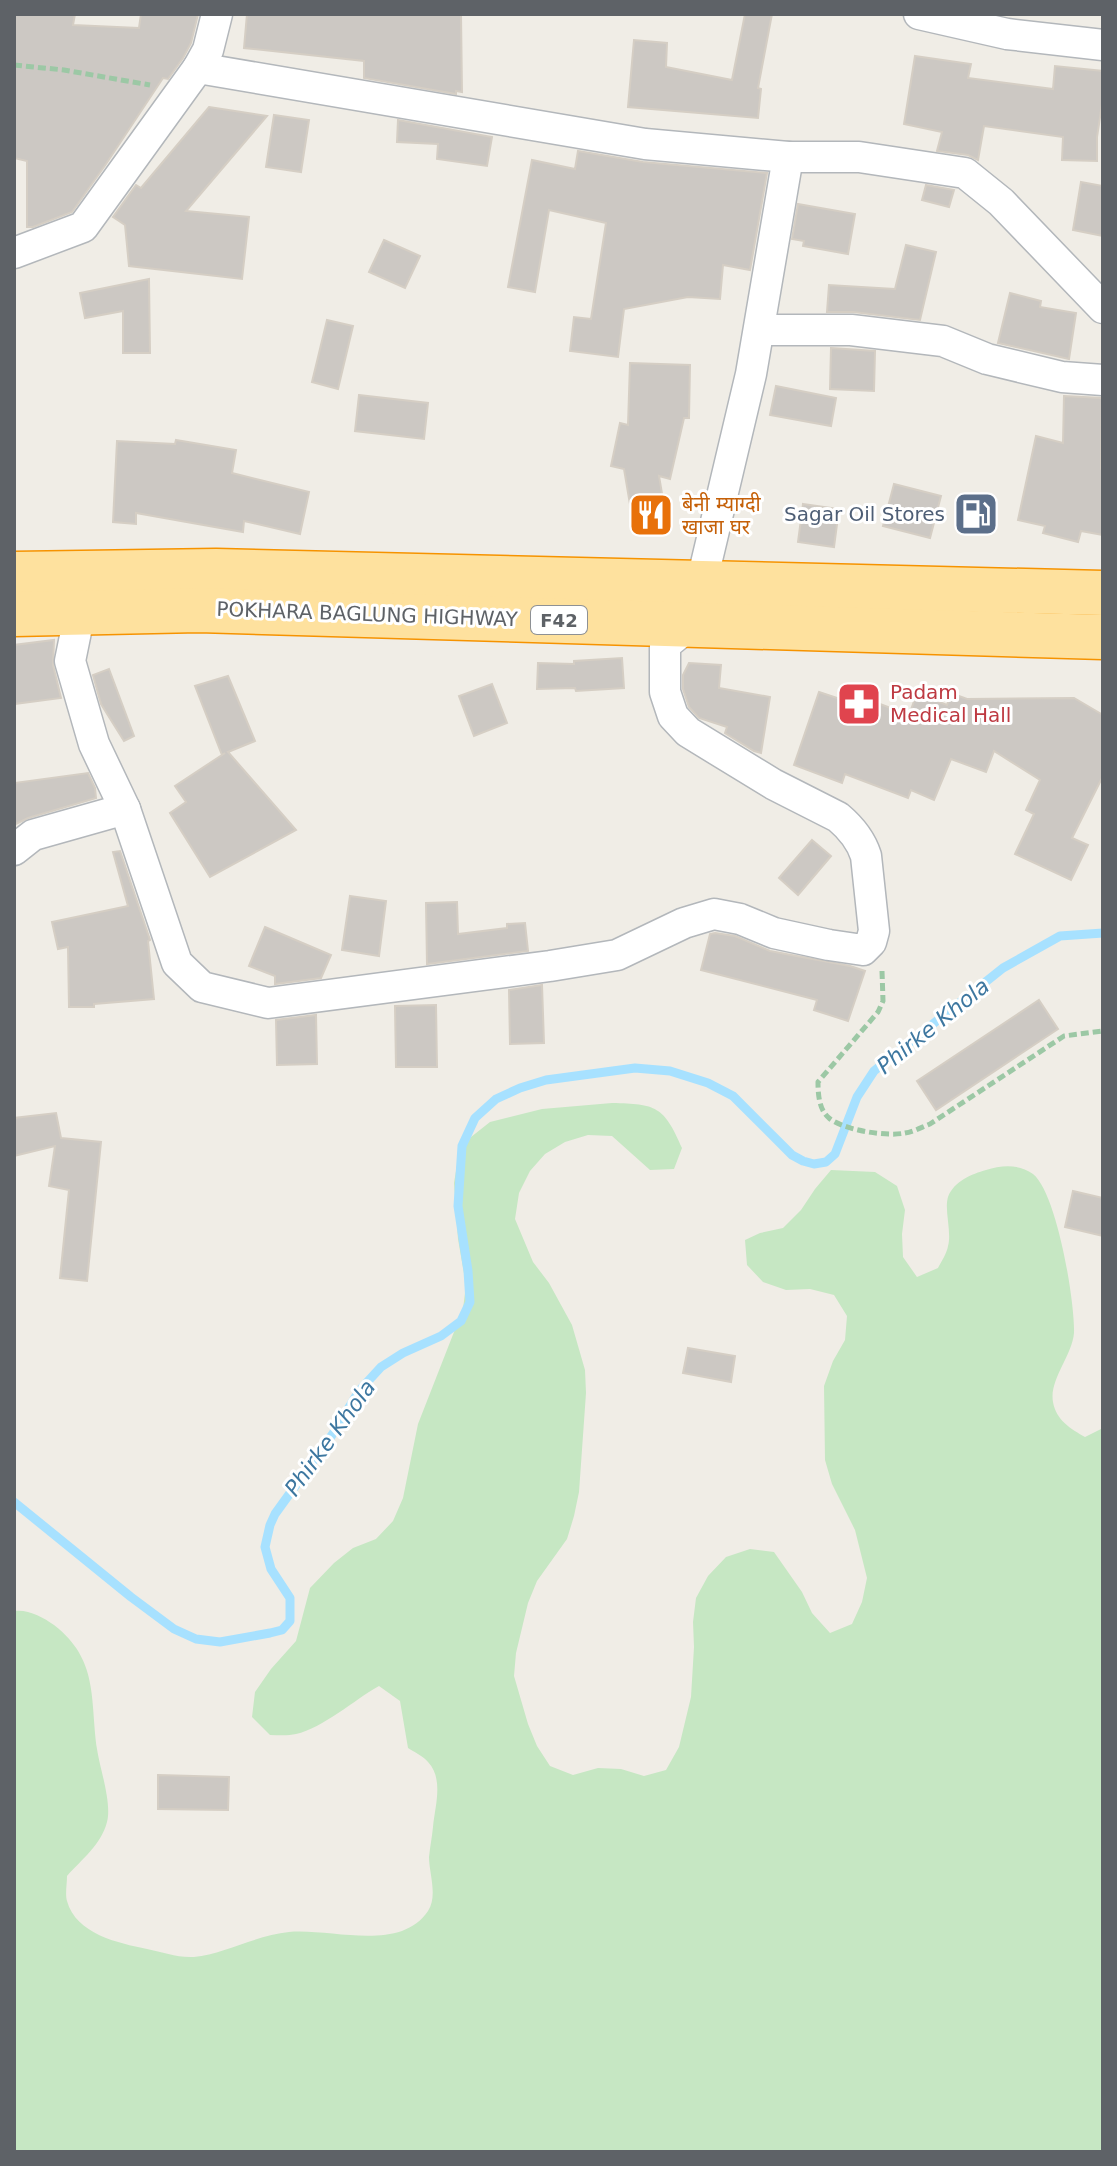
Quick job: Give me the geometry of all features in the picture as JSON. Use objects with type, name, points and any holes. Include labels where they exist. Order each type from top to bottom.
[{"type":"highway","name":"POKHARA BAGLUNG HIGHWAY","points":[[14,574],[216,571],[697,603],[1103,637]]},
{"type":"highway","name":"POKHARA BAGLUNG HIGHWAY","points":[[14,614],[1103,593]]},
{"type":"street","points":[[14,253],[83,227],[190,79],[208,50],[217,14]]},
{"type":"street","points":[[919,14],[1007,34],[1103,45]]},
{"type":"street","points":[[190,79],[645,144],[788,157],[859,157],[965,173],[1001,202],[1103,308]]},
{"type":"street","points":[[80,612],[70,661],[94,744],[125,809],[177,963],[202,987],[268,1003],[460,979],[617,955],[684,923],[714,914],[740,919],[774,933],[863,950],[871,942],[874,931],[866,856],[862,844],[847,824],[773,784],[688,732],[673,716],[665,692],[665,645],[697,603],[760,330],[788,157]]},
{"type":"street","points":[[760,330],[851,330],[943,341],[987,359],[1062,377],[1103,380]]},
{"type":"street","points":[[14,850],[33,835],[125,809]]},
{"type":"path","points":[[14,65],[190,79]]},
{"type":"path","points":[[871,942],[882,966],[883,1001],[878,1012],[818,1082],[821,1106],[827,1117],[838,1123],[878,1133],[905,1133],[930,1124],[1064,1036],[1103,1031]]},
{"type":"green space","points":[[612,1103],[649,1107],[664,1116],[682,1148],[674,1169],[650,1170],[612,1136],[588,1135],[565,1142],[545,1154],[530,1171],[519,1193],[515,1219],[533,1262],[549,1283],[572,1325],[585,1370],[579,1492],[574,1516],[567,1539],[537,1581],[528,1603],[514,1676],[537,1746],[550,1766],[573,1775],[598,1768],[621,1769],[644,1776],[666,1770],[679,1747],[691,1697],[696,1598],[708,1576],[726,1557],[750,1549],[774,1552],[802,1592],[812,1613],[830,1633],[852,1624],[862,1602],[867,1578],[855,1530],[832,1484],[825,1460],[824,1386],[845,1340],[847,1316],[834,1295],[810,1289],[786,1290],[763,1282],[747,1265],[745,1240],[783,1228],[831,1170],[875,1172],[897,1186],[905,1210],[903,1257],[917,1277],[938,1268],[949,1240],[948,1197],[959,1182],[969,1176],[998,1167],[1022,1168],[1033,1174],[1050,1202],[1063,1249],[1074,1318],[1072,1342],[1054,1385],[1053,1402],[1061,1419],[1085,1437],[1103,1428],[1103,2152],[14,2152],[14,1611],[25,1611],[54,1625],[79,1652],[90,1681],[108,1814],[100,1838],[67,1876],[67,1901],[79,1922],[100,1935],[124,1944],[194,1957],[289,1932],[383,1935],[416,1924],[431,1905],[429,1857],[437,1784],[428,1762],[408,1748],[400,1701],[379,1686],[306,1731],[270,1735],[252,1717],[255,1692],[296,1641],[310,1588],[353,1548],[376,1539],[393,1521],[403,1498],[418,1424],[463,1309],[466,1285],[458,1239],[454,1183],[458,1159],[471,1137],[490,1122],[542,1109]]},
{"type":"building","points":[[14,14],[75,14],[73,25],[139,28],[141,14],[198,14],[191,43],[183,58],[168,79],[163,78],[72,212],[33,227],[27,227],[27,161],[14,158]]},
{"type":"building","points":[[247,14],[461,14],[462,92],[456,91],[456,94],[364,78],[364,61],[244,48]]},
{"type":"building","points":[[745,14],[772,14],[758,88],[761,89],[758,118],[628,107],[634,40],[667,43],[666,67],[732,80]]},
{"type":"building","points":[[915,56],[971,64],[968,78],[1053,89],[1055,66],[1103,71],[1097,161],[1062,160],[1063,137],[984,126],[978,160],[968,155],[937,151],[942,132],[904,124]]},
{"type":"building","points":[[209,107],[267,116],[186,211],[249,217],[242,279],[129,266],[125,225],[113,217],[136,185],[141,188]]},
{"type":"building","points":[[274,115],[309,120],[301,172],[266,167]]},
{"type":"building","points":[[398,120],[492,137],[487,166],[437,159],[438,144],[397,142]]},
{"type":"building","points":[[578,151],[643,162],[767,173],[750,270],[723,265],[720,299],[688,297],[624,309],[618,357],[570,351],[574,317],[591,319],[606,223],[549,210],[535,292],[508,287],[532,160],[575,169]]},
{"type":"building","points":[[1081,182],[1103,186],[1103,236],[1073,230]]},
{"type":"building","points":[[926,185],[954,190],[949,207],[922,200]]},
{"type":"building","points":[[798,204],[855,214],[848,254],[803,246],[804,241],[792,239]]},
{"type":"building","points":[[384,240],[420,256],[405,288],[369,272]]},
{"type":"building","points":[[906,245],[936,252],[920,320],[827,312],[829,285],[895,289]]},
{"type":"building","points":[[149,279],[150,353],[123,353],[123,311],[85,318],[80,293]]},
{"type":"building","points":[[1010,293],[1041,301],[1040,307],[1076,313],[1069,359],[998,343]]},
{"type":"building","points":[[327,320],[353,326],[338,389],[312,382]]},
{"type":"building","points":[[831,348],[875,351],[874,391],[830,389]]},
{"type":"building","points":[[630,363],[690,365],[689,418],[684,418],[670,479],[659,476],[666,517],[633,522],[624,469],[611,466],[620,423],[628,425]]},
{"type":"building","points":[[776,386],[836,398],[831,426],[770,415]]},
{"type":"building","points":[[359,395],[428,403],[424,439],[355,431]]},
{"type":"building","points":[[1064,396],[1102,398],[1103,535],[1081,531],[1078,542],[1043,533],[1045,526],[1018,520],[1036,436],[1063,443]]},
{"type":"building","points":[[176,440],[236,450],[232,473],[309,492],[300,534],[244,521],[243,532],[136,513],[136,524],[113,522],[117,441],[175,444]]},
{"type":"building","points":[[894,484],[941,496],[930,538],[883,526]]},
{"type":"building","points":[[803,504],[839,509],[834,547],[798,542]]},
{"type":"building","points":[[54,640],[53,665],[61,698],[14,704],[14,645]]},
{"type":"building","points":[[622,658],[624,688],[576,691],[575,688],[537,689],[538,663],[574,664],[574,661]]},
{"type":"building","points":[[689,663],[721,665],[719,688],[770,697],[761,753],[725,733],[727,727],[699,718],[689,707],[683,689],[683,675]]},
{"type":"building","points":[[109,669],[134,736],[124,741],[101,704],[93,675]]},
{"type":"building","points":[[228,676],[255,741],[228,752],[296,830],[210,877],[170,813],[186,802],[175,786],[222,755],[195,686]]},
{"type":"building","points":[[492,684],[507,723],[474,736],[459,696]]},
{"type":"building","points":[[819,692],[843,700],[844,695],[874,705],[875,702],[909,715],[917,693],[947,705],[951,693],[967,699],[1074,698],[1103,715],[1103,776],[1072,838],[1088,845],[1071,880],[1015,854],[1034,814],[1026,810],[1040,780],[994,751],[986,772],[951,759],[934,800],[911,790],[908,798],[845,774],[842,783],[794,765]]},
{"type":"building","points":[[88,773],[96,798],[14,825],[14,783]]},
{"type":"building","points":[[812,840],[831,856],[798,895],[779,878]]},
{"type":"building","points":[[120,851],[150,940],[154,999],[69,1007],[68,947],[58,949],[52,922],[128,906],[113,852]]},
{"type":"building","points":[[350,896],[386,901],[379,956],[342,950]]},
{"type":"building","points":[[457,902],[458,934],[525,923],[528,951],[427,964],[426,903]]},
{"type":"building","points":[[265,927],[331,955],[321,978],[275,984],[275,976],[249,966]]},
{"type":"building","points":[[710,934],[735,936],[770,951],[865,971],[848,1021],[814,1010],[817,1000],[701,970]]},
{"type":"building","points":[[542,985],[544,1043],[510,1044],[509,990]]},
{"type":"building","points":[[1039,1000],[1058,1029],[936,1110],[917,1081]]},
{"type":"building","points":[[436,1005],[437,1067],[396,1067],[395,1006]]},
{"type":"building","points":[[316,1015],[317,1064],[277,1065],[276,1020]]},
{"type":"building","points":[[56,1113],[61,1138],[101,1142],[87,1281],[60,1278],[69,1190],[49,1186],[55,1146],[14,1156],[14,1118]]},
{"type":"building","points":[[1073,1191],[1103,1198],[1103,1236],[1065,1227]]},
{"type":"building","points":[[688,1348],[735,1356],[731,1382],[683,1373]]},
{"type":"building","points":[[158,1775],[229,1777],[228,1810],[158,1809]]},
{"type":"waterway","name":"Phirke Khola","points":[[14,1502],[174,1629],[196,1639],[220,1642],[282,1630],[290,1621],[290,1598],[271,1569],[265,1547],[275,1514],[332,1435],[359,1391],[381,1367],[441,1336],[461,1321],[470,1302],[458,1206],[462,1146],[475,1118],[496,1099],[546,1080],[635,1068],[670,1071],[708,1083],[733,1096],[792,1155],[814,1164],[826,1162],[835,1154],[857,1097],[874,1071],[1003,968],[1060,936],[1103,933]]},
{"type":"place","name":"Sagar Oil Stores","points":[[976,514]]},
{"type":"place","name":"बेनी म्याग्दी खाजा घर","points":[[651,515]]},
{"type":"place","name":"Padam Medical Hall","points":[[859,704]]}]
